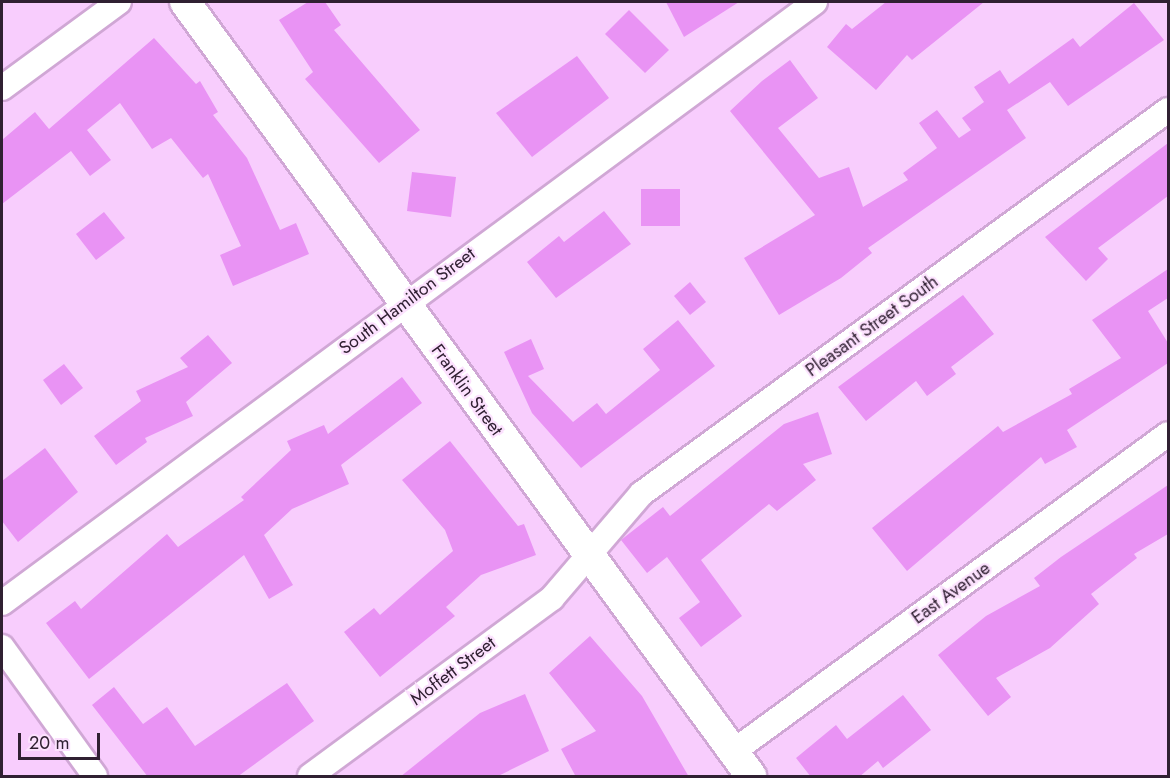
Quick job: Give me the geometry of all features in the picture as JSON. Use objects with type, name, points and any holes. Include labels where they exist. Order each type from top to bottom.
[{"type":"street","points":[[2,88],[119,2]]},
{"type":"street","name":"Franklin Street","points":[[185,2],[751,777]]},
{"type":"street","name":"South Hamilton Street","points":[[2,603],[404,303],[815,2]]},
{"type":"street","name":"Pleasant Street South","points":[[590,557],[621,513],[641,494],[1168,110]]},
{"type":"street","name":"East Avenue","points":[[734,752],[1168,434]]},
{"type":"street","name":"Moffett Street","points":[[310,777],[552,597],[590,557]]},
{"type":"street","points":[[2,647],[95,777]]},
{"type":"building","points":[[308,2],[325,2],[341,25],[334,30],[420,130],[379,163],[305,79],[313,72],[279,20]]},
{"type":"building","points":[[666,2],[739,2],[684,37]]},
{"type":"building","points":[[886,2],[984,2],[912,60],[907,55],[876,90],[827,47],[846,24],[852,29]]},
{"type":"building","points":[[1134,3],[1164,40],[1068,106],[1050,82],[1007,110],[1026,138],[868,248],[872,253],[841,278],[779,315],[744,258],[815,215],[730,111],[762,81],[790,60],[818,98],[778,128],[819,178],[849,167],[863,207],[908,180],[903,173],[937,148],[919,123],[937,110],[959,138],[971,130],[962,118],[984,102],[974,87],[1000,70],[1009,84],[1073,38],[1080,47]]},
{"type":"building","points":[[629,10],[669,50],[645,73],[605,34]]},
{"type":"building","points":[[154,38],[196,84],[200,81],[218,112],[213,115],[247,158],[280,230],[296,223],[309,254],[233,286],[220,255],[241,246],[208,174],[203,178],[171,138],[152,149],[120,103],[87,130],[111,160],[90,176],[71,151],[2,204],[2,140],[35,112],[49,129]]},
{"type":"building","points":[[577,56],[609,98],[532,157],[496,113]]},
{"type":"building","points":[[1168,143],[1168,196],[1098,248],[1108,259],[1086,281],[1045,237]]},
{"type":"building","points":[[412,172],[456,177],[451,217],[407,211]]},
{"type":"building","points":[[641,189],[680,189],[680,226],[641,226]]},
{"type":"building","points":[[604,211],[631,244],[556,298],[527,262],[559,236],[564,242]]},
{"type":"building","points":[[104,212],[125,238],[96,260],[76,234]]},
{"type":"building","points":[[1168,269],[1168,298],[1148,311],[1168,343],[1168,363],[1067,430],[1077,447],[1045,464],[1041,457],[907,571],[872,528],[998,426],[1003,432],[1072,394],[1069,389],[1121,358],[1092,320]]},
{"type":"building","points":[[690,282],[706,302],[690,315],[674,296]]},
{"type":"building","points":[[963,295],[994,334],[951,367],[956,374],[927,396],[916,381],[866,421],[838,387]]},
{"type":"building","points":[[678,320],[715,366],[581,468],[532,413],[504,352],[531,339],[544,369],[528,376],[573,422],[597,403],[606,414],[660,370],[643,349]]},
{"type":"building","points":[[208,335],[232,363],[186,402],[193,416],[145,438],[147,442],[116,465],[94,436],[141,401],[136,391],[188,367],[180,358]]},
{"type":"building","points":[[64,364],[83,388],[61,405],[43,380]]},
{"type":"building","points":[[402,377],[422,403],[341,465],[349,484],[292,509],[264,535],[293,585],[269,599],[244,555],[89,679],[46,623],[75,601],[81,609],[167,534],[178,547],[244,500],[241,497],[291,450],[287,441],[324,425],[328,434]]},
{"type":"building","points":[[818,412],[832,454],[803,464],[816,480],[777,511],[769,504],[701,560],[742,616],[701,647],[679,618],[700,602],[667,557],[647,573],[621,540],[663,507],[670,516],[784,424]]},
{"type":"building","points":[[450,441],[518,526],[524,524],[536,555],[481,575],[446,607],[455,616],[380,677],[344,632],[374,608],[380,615],[453,551],[445,530],[402,480]]},
{"type":"building","points":[[45,448],[78,492],[18,542],[2,521],[2,481]]},
{"type":"building","points":[[1168,485],[1168,534],[1134,554],[1137,558],[1091,594],[1099,604],[1050,648],[996,678],[1011,697],[988,716],[938,655],[986,616],[1040,586],[1034,578],[1061,557]]},
{"type":"building","points":[[590,636],[642,696],[689,777],[576,777],[561,749],[596,731],[549,673]]},
{"type":"building","points":[[287,683],[314,721],[237,777],[148,777],[92,705],[114,687],[143,724],[167,707],[195,746]]},
{"type":"building","points":[[525,694],[549,751],[496,777],[400,777],[480,713]]},
{"type":"building","points":[[903,695],[931,730],[883,768],[878,761],[859,777],[811,777],[796,758],[836,725],[847,739]]}]
